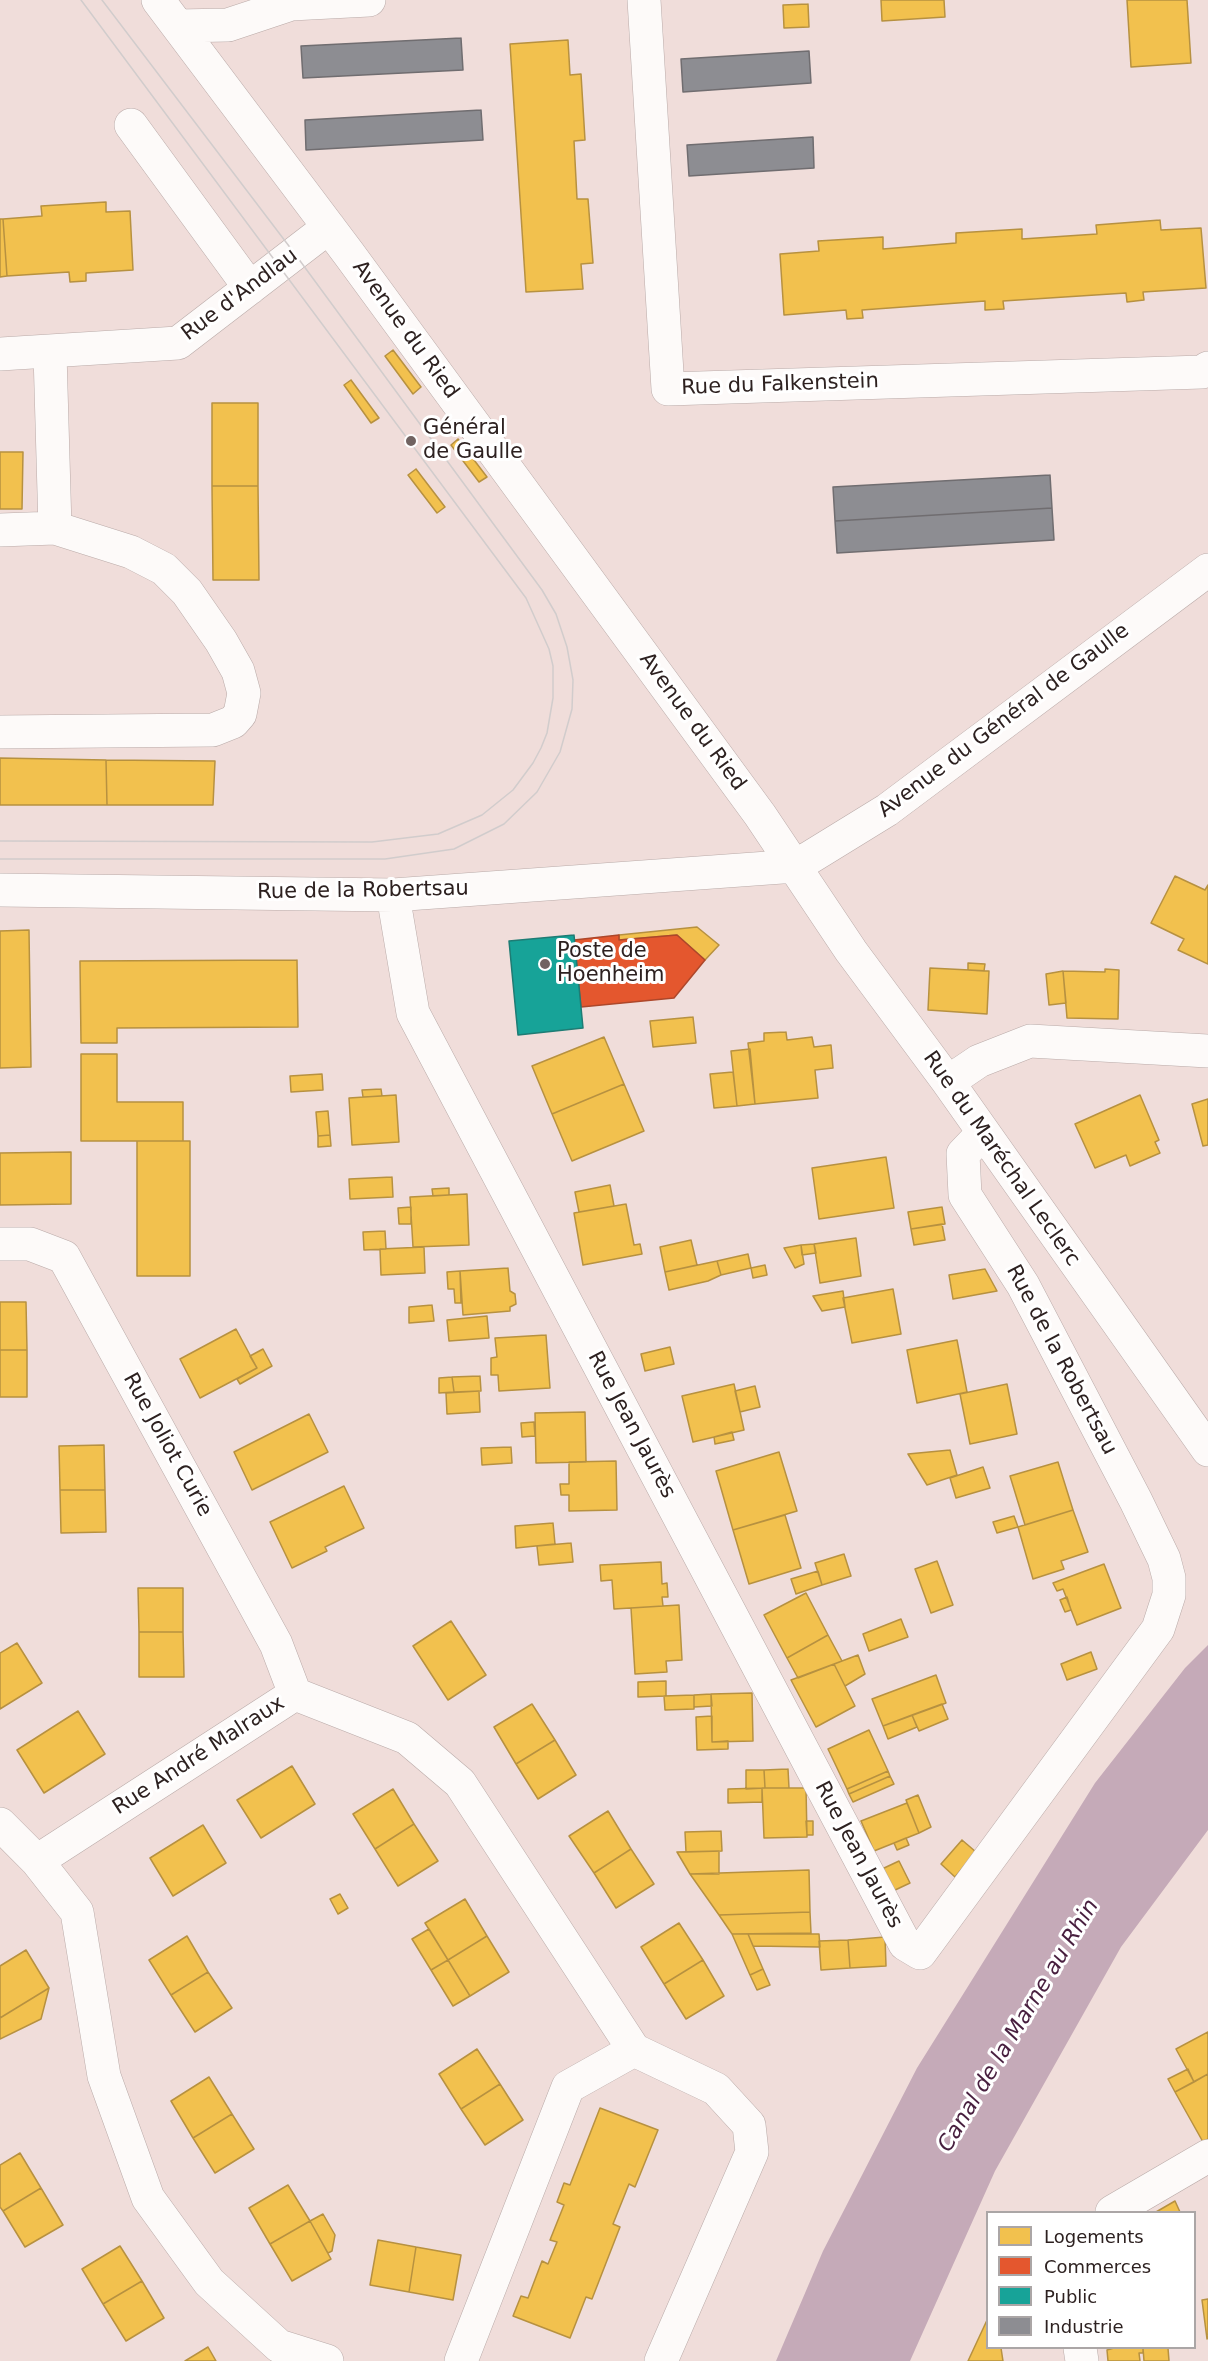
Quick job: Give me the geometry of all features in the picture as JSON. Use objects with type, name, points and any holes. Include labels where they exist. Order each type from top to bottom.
[{"type":"street","name":"Avenue du Ried","points":[[158,0],[329,227],[796,866]]},
{"type":"street","points":[[178,26],[228,25],[291,4],[369,0]]},
{"type":"street","name":"Rue du Falkenstein","points":[[644,0],[668,389],[1190,372],[1208,368]]},
{"type":"street","points":[[131,125],[250,288]]},
{"type":"street","name":"Rue d'Andlau","points":[[0,354],[178,343],[329,227]]},
{"type":"street","points":[[50,352],[55,528]]},
{"type":"street","points":[[0,530],[55,528],[131,552],[156,565],[175,578],[221,641],[238,671],[244,693],[244,704],[240,714],[233,722],[213,730],[0,732]]},
{"type":"street","name":"Avenue du Général de Gaulle","points":[[796,866],[887,810],[1208,570]]},
{"type":"street","name":"Rue de la Robertsau","points":[[0,890],[393,894],[796,866]]},
{"type":"street","name":"Rue du Maréchal Leclerc","points":[[796,866],[851,951],[948,1082],[1208,1450]]},
{"type":"street","name":"Rue Jean Jaurès","points":[[393,894],[413,1013],[905,1944],[920,1953],[1158,1629],[1169,1595]]},
{"type":"street","points":[[948,1082],[979,1061],[1030,1041],[1208,1051]]},
{"type":"street","name":"Rue de la Robertsau","points":[[983,1133],[963,1154],[965,1195],[1023,1285],[1136,1502],[1164,1558],[1169,1578],[1169,1595]]},
{"type":"street","name":"Rue Joliot Curie","points":[[0,1244],[30,1244],[64,1257],[276,1644],[295,1694]]},
{"type":"street","name":"Rue André Malraux","points":[[37,1861],[295,1694],[407,1738],[460,1783],[634,2050]]},
{"type":"street","points":[[0,1824],[37,1861],[77,1912],[104,2076],[148,2198],[209,2282],[279,2346],[327,2361]]},
{"type":"street","points":[[461,2361],[568,2087],[634,2050],[716,2089],[749,2125],[752,2152],[661,2361]]},
{"type":"street","points":[[1114,2211],[1208,2156]]},
{"type":"water","name":"Canal de la Marne au Rhin","points":[[1208,1645],[1208,1830],[1121,1947],[995,2171],[910,2361],[776,2361],[823,2251],[917,2068],[1095,1783],[1185,1668]]},
{"type":"building: Logements","points":[[881,0],[944,0],[945,17],[882,21]]},
{"type":"building: Logements","points":[[1127,0],[1187,0],[1191,63],[1131,67]]},
{"type":"building: Logements","points":[[808,4],[809,27],[784,28],[783,5]]},
{"type":"building: Logements","points":[[568,40],[570,75],[581,74],[585,140],[574,141],[577,199],[588,199],[593,263],[581,264],[583,289],[526,292],[510,44]]},
{"type":"building: Logements","points":[[106,202],[106,212],[130,211],[133,270],[86,273],[86,281],[70,282],[69,272],[7,276],[3,219],[42,216],[41,206]]},
{"type":"building: Logements","points":[[0,219],[3,219],[7,276],[0,277]]},
{"type":"building: Logements","points":[[1160,220],[1161,230],[1201,228],[1206,288],[1143,292],[1144,300],[1127,302],[1126,293],[1003,301],[1004,309],[985,310],[985,301],[862,310],[863,318],[847,319],[846,310],[784,315],[780,254],[819,251],[818,241],[883,237],[883,249],[956,243],[956,233],[1022,229],[1022,239],[1097,234],[1096,225]]},
{"type":"building: Logements","points":[[393,350],[421,387],[413,394],[385,356]]},
{"type":"building: Logements","points":[[351,380],[379,418],[371,423],[344,385]]},
{"type":"building: Logements","points":[[212,403],[258,403],[258,486],[212,486]]},
{"type":"building: Logements","points":[[458,439],[487,477],[479,482],[451,445]]},
{"type":"building: Logements","points":[[0,452],[23,452],[22,509],[0,509]]},
{"type":"building: Logements","points":[[416,469],[445,507],[437,513],[408,475]]},
{"type":"building: Logements","points":[[212,486],[258,486],[259,580],[213,580]]},
{"type":"building: Logements","points":[[0,758],[106,760],[107,805],[0,805]]},
{"type":"building: Logements","points":[[106,760],[215,761],[213,805],[107,805]]},
{"type":"building: Logements","points":[[1175,876],[1205,890],[1208,885],[1208,964],[1178,950],[1184,939],[1151,923]]},
{"type":"building: Logements","points":[[697,927],[719,945],[705,960],[677,935],[619,940],[619,935]]},
{"type":"building: Logements","points":[[29,930],[31,1067],[0,1068],[0,931]]},
{"type":"building: Logements","points":[[297,960],[298,1027],[117,1028],[117,1043],[81,1043],[80,961]]},
{"type":"building: Logements","points":[[968,963],[985,964],[984,971],[968,970]]},
{"type":"building: Logements","points":[[930,968],[989,971],[987,1014],[928,1010]]},
{"type":"building: Logements","points":[[1105,969],[1119,970],[1118,1019],[1067,1018],[1063,971],[1105,972]]},
{"type":"building: Logements","points":[[1063,971],[1066,1003],[1049,1005],[1046,974]]},
{"type":"building: Logements","points":[[693,1017],[696,1043],[653,1047],[650,1021]]},
{"type":"building: Logements","points":[[786,1032],[787,1040],[812,1037],[814,1047],[831,1045],[833,1068],[815,1070],[818,1098],[755,1104],[748,1043],[764,1041],[764,1033]]},
{"type":"building: Logements","points":[[604,1037],[624,1084],[552,1114],[532,1066]]},
{"type":"building: Logements","points":[[750,1049],[755,1104],[737,1106],[731,1051]]},
{"type":"building: Logements","points":[[81,1054],[117,1054],[117,1102],[183,1102],[183,1141],[81,1141]]},
{"type":"building: Logements","points":[[733,1072],[737,1106],[714,1108],[710,1074]]},
{"type":"building: Logements","points":[[322,1074],[323,1090],[291,1092],[290,1076]]},
{"type":"building: Logements","points":[[624,1084],[644,1131],[572,1161],[552,1114]]},
{"type":"building: Logements","points":[[381,1089],[382,1096],[363,1097],[362,1090]]},
{"type":"building: Logements","points":[[396,1095],[399,1142],[352,1145],[349,1098]]},
{"type":"building: Logements","points":[[1140,1095],[1159,1140],[1155,1142],[1160,1153],[1130,1166],[1126,1155],[1095,1168],[1075,1124]]},
{"type":"building: Logements","points":[[1208,1099],[1208,1145],[1203,1146],[1192,1104]]},
{"type":"building: Logements","points":[[328,1111],[330,1135],[318,1136],[316,1112]]},
{"type":"building: Logements","points":[[330,1135],[331,1146],[318,1147],[318,1136]]},
{"type":"building: Logements","points":[[137,1141],[190,1141],[190,1276],[137,1276]]},
{"type":"building: Logements","points":[[71,1152],[71,1204],[0,1205],[0,1153]]},
{"type":"building: Logements","points":[[886,1157],[894,1208],[819,1219],[812,1168]]},
{"type":"building: Logements","points":[[392,1177],[393,1197],[350,1199],[349,1179]]},
{"type":"building: Logements","points":[[610,1185],[614,1206],[579,1212],[575,1192]]},
{"type":"building: Logements","points":[[449,1188],[449,1195],[433,1196],[432,1189]]},
{"type":"building: Logements","points":[[467,1194],[469,1245],[413,1247],[410,1197]]},
{"type":"building: Logements","points":[[626,1204],[634,1245],[640,1244],[642,1254],[583,1265],[574,1213]]},
{"type":"building: Logements","points":[[411,1207],[411,1224],[399,1224],[398,1208]]},
{"type":"building: Logements","points":[[942,1207],[945,1224],[911,1229],[908,1212]]},
{"type":"building: Logements","points":[[942,1224],[945,1240],[914,1245],[911,1229]]},
{"type":"building: Logements","points":[[385,1231],[386,1249],[364,1250],[363,1232]]},
{"type":"building: Logements","points":[[856,1238],[861,1276],[820,1283],[814,1244]]},
{"type":"building: Logements","points":[[691,1240],[697,1265],[665,1272],[660,1247]]},
{"type":"building: Logements","points":[[814,1244],[816,1253],[802,1255],[801,1245]]},
{"type":"building: Logements","points":[[801,1245],[804,1264],[795,1268],[784,1248]]},
{"type":"building: Logements","points":[[424,1247],[425,1273],[381,1275],[380,1249]]},
{"type":"building: Logements","points":[[748,1254],[751,1268],[721,1275],[717,1261]]},
{"type":"building: Logements","points":[[717,1261],[721,1275],[708,1281],[669,1290],[665,1272]]},
{"type":"building: Logements","points":[[765,1265],[767,1275],[753,1278],[751,1268]]},
{"type":"building: Logements","points":[[508,1268],[510,1291],[515,1294],[516,1304],[510,1307],[510,1311],[463,1315],[460,1271]]},
{"type":"building: Logements","points":[[985,1269],[997,1291],[953,1299],[949,1275]]},
{"type":"building: Logements","points":[[460,1271],[461,1303],[455,1303],[454,1289],[448,1289],[447,1272]]},
{"type":"building: Logements","points":[[893,1289],[901,1334],[852,1343],[843,1298]]},
{"type":"building: Logements","points":[[843,1291],[845,1307],[822,1311],[813,1296]]},
{"type":"building: Logements","points":[[0,1302],[26,1302],[27,1350],[0,1350]]},
{"type":"building: Logements","points":[[432,1305],[434,1321],[409,1323],[409,1307]]},
{"type":"building: Logements","points":[[487,1316],[489,1338],[449,1341],[447,1320]]},
{"type":"building: Logements","points":[[236,1329],[257,1368],[200,1398],[180,1359]]},
{"type":"building: Logements","points":[[546,1335],[550,1388],[499,1391],[498,1375],[491,1375],[491,1358],[497,1357],[495,1338]]},
{"type":"building: Logements","points":[[957,1340],[967,1392],[917,1403],[907,1350]]},
{"type":"building: Logements","points":[[670,1347],[674,1364],[645,1371],[641,1354]]},
{"type":"building: Logements","points":[[263,1349],[272,1366],[240,1384],[237,1379],[257,1368],[250,1356]]},
{"type":"building: Logements","points":[[0,1350],[27,1350],[27,1397],[0,1397]]},
{"type":"building: Logements","points":[[480,1376],[481,1391],[454,1392],[452,1377]]},
{"type":"building: Logements","points":[[452,1377],[454,1392],[439,1393],[439,1378]]},
{"type":"building: Logements","points":[[734,1384],[744,1430],[693,1442],[682,1396]]},
{"type":"building: Logements","points":[[1007,1384],[1017,1434],[970,1444],[960,1394]]},
{"type":"building: Logements","points":[[755,1386],[760,1407],[740,1412],[735,1391]]},
{"type":"building: Logements","points":[[479,1391],[480,1412],[447,1414],[446,1393]]},
{"type":"building: Logements","points":[[585,1412],[586,1462],[536,1463],[535,1413]]},
{"type":"building: Logements","points":[[309,1414],[328,1452],[252,1490],[234,1452]]},
{"type":"building: Logements","points":[[534,1422],[535,1436],[522,1437],[521,1423]]},
{"type":"building: Logements","points":[[732,1432],[734,1440],[715,1444],[714,1437]]},
{"type":"building: Logements","points":[[104,1445],[105,1490],[60,1490],[59,1446]]},
{"type":"building: Logements","points":[[511,1447],[512,1463],[482,1465],[481,1448]]},
{"type":"building: Logements","points":[[950,1450],[957,1475],[927,1485],[908,1454]]},
{"type":"building: Logements","points":[[779,1452],[797,1511],[733,1530],[716,1471]]},
{"type":"building: Logements","points":[[616,1461],[617,1510],[569,1511],[569,1495],[561,1495],[560,1484],[569,1484],[569,1462]]},
{"type":"building: Logements","points":[[1058,1462],[1073,1510],[1025,1525],[1010,1476]]},
{"type":"building: Logements","points":[[983,1467],[990,1488],[956,1498],[950,1478]]},
{"type":"building: Logements","points":[[344,1486],[364,1528],[325,1547],[327,1551],[292,1568],[270,1522]]},
{"type":"building: Logements","points":[[60,1490],[105,1490],[106,1532],[61,1533]]},
{"type":"building: Logements","points":[[1073,1510],[1088,1552],[1061,1561],[1064,1569],[1033,1579],[1018,1527]]},
{"type":"building: Logements","points":[[785,1515],[801,1568],[749,1584],[733,1530]]},
{"type":"building: Logements","points":[[1014,1516],[1018,1527],[997,1533],[993,1522]]},
{"type":"building: Logements","points":[[553,1523],[555,1544],[516,1548],[515,1526]]},
{"type":"building: Logements","points":[[571,1543],[573,1562],[539,1565],[537,1546]]},
{"type":"building: Logements","points":[[844,1554],[851,1576],[822,1585],[815,1563]]},
{"type":"building: Logements","points":[[937,1561],[953,1605],[931,1613],[915,1569]]},
{"type":"building: Logements","points":[[661,1562],[662,1584],[667,1583],[668,1597],[662,1597],[663,1606],[614,1609],[612,1580],[601,1581],[600,1565]]},
{"type":"building: Logements","points":[[1104,1564],[1121,1608],[1077,1625],[1063,1589],[1057,1591],[1053,1583]]},
{"type":"building: Logements","points":[[818,1571],[822,1585],[796,1594],[791,1579]]},
{"type":"building: Logements","points":[[138,1588],[183,1588],[183,1632],[139,1632]]},
{"type":"building: Logements","points":[[806,1593],[828,1635],[787,1658],[764,1615]]},
{"type":"building: Logements","points":[[1067,1597],[1071,1610],[1065,1612],[1060,1600]]},
{"type":"building: Logements","points":[[679,1605],[682,1660],[666,1661],[667,1672],[635,1674],[631,1608]]},
{"type":"building: Logements","points":[[901,1619],[908,1637],[869,1651],[863,1634]]},
{"type":"building: Logements","points":[[451,1621],[486,1675],[448,1700],[413,1646]]},
{"type":"building: Logements","points":[[139,1632],[183,1632],[184,1677],[139,1677]]},
{"type":"building: Logements","points":[[828,1635],[842,1661],[798,1678],[787,1658]]},
{"type":"building: Logements","points":[[17,1643],[42,1683],[0,1709],[0,1653]]},
{"type":"building: Logements","points":[[1091,1652],[1097,1669],[1067,1680],[1061,1664]]},
{"type":"building: Logements","points":[[858,1655],[865,1674],[845,1686],[834,1664]]},
{"type":"building: Logements","points":[[834,1664],[855,1706],[816,1727],[791,1680]]},
{"type":"building: Logements","points":[[936,1675],[946,1703],[883,1726],[872,1699]]},
{"type":"building: Logements","points":[[666,1681],[666,1696],[638,1697],[638,1682]]},
{"type":"building: Logements","points":[[752,1693],[753,1741],[712,1742],[711,1694]]},
{"type":"building: Logements","points":[[711,1694],[712,1706],[694,1707],[694,1695]]},
{"type":"building: Logements","points":[[694,1695],[694,1709],[665,1710],[664,1696]]},
{"type":"building: Logements","points":[[532,1704],[555,1740],[516,1764],[494,1727]]},
{"type":"building: Logements","points":[[942,1704],[948,1719],[919,1731],[912,1715]]},
{"type":"building: Logements","points":[[78,1711],[105,1754],[44,1793],[17,1750]]},
{"type":"building: Logements","points":[[912,1715],[917,1727],[888,1739],[883,1726]]},
{"type":"building: Logements","points":[[712,1716],[712,1742],[728,1741],[728,1749],[697,1750],[696,1717]]},
{"type":"building: Logements","points":[[869,1730],[888,1771],[847,1789],[828,1749]]},
{"type":"building: Logements","points":[[555,1740],[576,1775],[538,1799],[516,1764]]},
{"type":"building: Logements","points":[[292,1766],[315,1804],[261,1838],[237,1800]]},
{"type":"building: Logements","points":[[788,1769],[789,1788],[765,1788],[764,1770]]},
{"type":"building: Logements","points":[[746,1770],[764,1770],[765,1788],[746,1789]]},
{"type":"building: Logements","points":[[888,1771],[890,1776],[849,1794],[847,1789]]},
{"type":"building: Logements","points":[[890,1776],[894,1784],[853,1802],[849,1794]]},
{"type":"building: Logements","points":[[762,1788],[806,1788],[807,1837],[764,1838]]},
{"type":"building: Logements","points":[[762,1788],[762,1802],[728,1803],[728,1789]]},
{"type":"building: Logements","points":[[393,1789],[414,1824],[375,1849],[353,1814]]},
{"type":"building: Logements","points":[[918,1795],[931,1827],[919,1833],[906,1800]]},
{"type":"building: Logements","points":[[907,1803],[919,1833],[874,1851],[861,1821]]},
{"type":"building: Logements","points":[[608,1811],[631,1849],[594,1873],[569,1836]]},
{"type":"building: Logements","points":[[806,1821],[813,1821],[813,1835],[807,1835]]},
{"type":"building: Logements","points":[[414,1824],[438,1861],[398,1886],[375,1849]]},
{"type":"building: Logements","points":[[203,1825],[226,1863],[173,1896],[150,1858]]},
{"type":"building: Logements","points":[[721,1831],[722,1851],[686,1852],[685,1832]]},
{"type":"building: Logements","points":[[906,1838],[909,1845],[897,1850],[894,1843]]},
{"type":"building: Logements","points":[[962,1840],[976,1852],[955,1877],[941,1864]]},
{"type":"building: Logements","points":[[631,1849],[654,1884],[616,1908],[594,1873]]},
{"type":"building: Logements","points":[[719,1851],[719,1874],[690,1874],[677,1852]]},
{"type":"building: Logements","points":[[899,1861],[910,1883],[893,1891],[882,1869]]},
{"type":"building: Logements","points":[[809,1870],[810,1912],[719,1915],[690,1874]]},
{"type":"building: Logements","points":[[340,1894],[348,1908],[338,1914],[330,1899]]},
{"type":"building: Logements","points":[[465,1899],[487,1936],[448,1960],[425,1923]]},
{"type":"building: Logements","points":[[810,1912],[811,1933],[732,1934],[719,1915]]},
{"type":"building: Logements","points":[[679,1923],[703,1960],[664,1984],[641,1947]]},
{"type":"building: Logements","points":[[429,1929],[448,1960],[431,1970],[412,1939]]},
{"type":"building: Logements","points":[[732,1934],[748,1934],[763,1969],[750,1975]]},
{"type":"building: Logements","points":[[748,1934],[819,1934],[820,1947],[753,1946]]},
{"type":"building: Logements","points":[[187,1936],[208,1972],[171,1995],[149,1960]]},
{"type":"building: Logements","points":[[487,1936],[509,1972],[470,1996],[448,1960]]},
{"type":"building: Logements","points":[[885,1937],[886,1966],[850,1968],[848,1940]]},
{"type":"building: Logements","points":[[848,1940],[850,1968],[821,1970],[819,1941]]},
{"type":"building: Logements","points":[[26,1950],[49,1988],[0,2018],[0,1966]]},
{"type":"building: Logements","points":[[448,1960],[470,1996],[453,2006],[431,1970]]},
{"type":"building: Logements","points":[[703,1960],[724,1996],[686,2019],[664,1984]]},
{"type":"building: Logements","points":[[763,1969],[770,1985],[757,1990],[750,1975]]},
{"type":"building: Logements","points":[[208,1972],[232,2008],[195,2032],[171,1995]]},
{"type":"building: Logements","points":[[49,1988],[41,2019],[0,2039],[0,2018]]},
{"type":"building: Logements","points":[[1208,2032],[1208,2074],[1194,2082],[1176,2049]]},
{"type":"building: Logements","points":[[477,2049],[500,2084],[461,2109],[439,2074]]},
{"type":"building: Logements","points":[[1188,2069],[1194,2082],[1175,2092],[1168,2079]]},
{"type":"building: Logements","points":[[1208,2074],[1208,2139],[1203,2142],[1175,2092]]},
{"type":"building: Logements","points":[[209,2077],[232,2114],[193,2138],[171,2101]]},
{"type":"building: Logements","points":[[500,2084],[523,2120],[485,2145],[461,2109]]},
{"type":"building: Logements","points":[[600,2108],[658,2130],[635,2187],[629,2184],[613,2224],[620,2227],[592,2299],[586,2297],[570,2338],[513,2316],[521,2296],[528,2298],[542,2261],[548,2264],[557,2242],[550,2240],[564,2205],[557,2202],[564,2183],[570,2185]]},
{"type":"building: Logements","points":[[232,2114],[254,2149],[215,2173],[193,2138]]},
{"type":"building: Logements","points":[[20,2153],[41,2188],[3,2211],[0,2207],[0,2165]]},
{"type":"building: Logements","points":[[288,2185],[310,2221],[270,2244],[249,2208]]},
{"type":"building: Logements","points":[[41,2188],[63,2225],[25,2247],[3,2211]]},
{"type":"building: Logements","points":[[1175,2201],[1180,2211],[1158,2211]]},
{"type":"building: Logements","points":[[323,2214],[335,2235],[332,2251],[328,2253],[310,2221]]},
{"type":"building: Logements","points":[[310,2221],[331,2259],[292,2281],[270,2244]]},
{"type":"building: Logements","points":[[378,2240],[416,2247],[409,2292],[370,2285]]},
{"type":"building: Logements","points":[[120,2246],[142,2281],[103,2304],[82,2269]]},
{"type":"building: Logements","points":[[416,2247],[461,2255],[453,2300],[409,2292]]},
{"type":"building: Logements","points":[[142,2281],[164,2318],[126,2341],[103,2304]]},
{"type":"building: Logements","points":[[1208,2299],[1208,2338],[1207,2339],[1202,2300]]},
{"type":"building: Logements","points":[[986,2322],[986,2349],[1001,2349],[1003,2361],[968,2361]]},
{"type":"building: Logements","points":[[208,2347],[216,2361],[185,2361]]},
{"type":"building: Logements","points":[[1143,2349],[1143,2353],[1139,2353],[1140,2361],[1108,2361],[1107,2350]]},
{"type":"building: Logements","points":[[1143,2349],[1168,2349],[1169,2361],[1144,2361]]},
{"type":"building: Commerces","points":[[619,935],[619,940],[677,935],[705,960],[674,998],[581,1007],[574,940]]},
{"type":"building: Public","points":[[574,935],[583,1028],[518,1035],[509,941]]},
{"type":"building: Industrie","points":[[461,38],[463,70],[303,78],[301,46]]},
{"type":"building: Industrie","points":[[809,51],[811,83],[683,92],[681,59]]},
{"type":"building: Industrie","points":[[481,110],[483,140],[306,150],[305,120]]},
{"type":"building: Industrie","points":[[813,137],[814,168],[689,176],[687,145]]},
{"type":"building: Industrie","points":[[1050,475],[1052,508],[835,521],[833,487]]},
{"type":"building: Industrie","points":[[1052,508],[1054,540],[837,553],[835,521]]},
{"type":"tram line","points":[[0,841],[372,842],[438,834],[482,815],[513,790],[541,748],[547,733],[553,698],[553,666],[549,649],[526,598],[81,0]]},
{"type":"tram line","points":[[0,859],[385,859],[454,849],[504,824],[537,792],[560,752],[572,709],[573,680],[567,647],[556,614],[542,590],[295,254],[102,0]]},
{"type":"place","name":"Général de Gaulle","points":[[411,441]]},
{"type":"place","name":"Poste de Hoenheim","points":[[545,964]]}]
